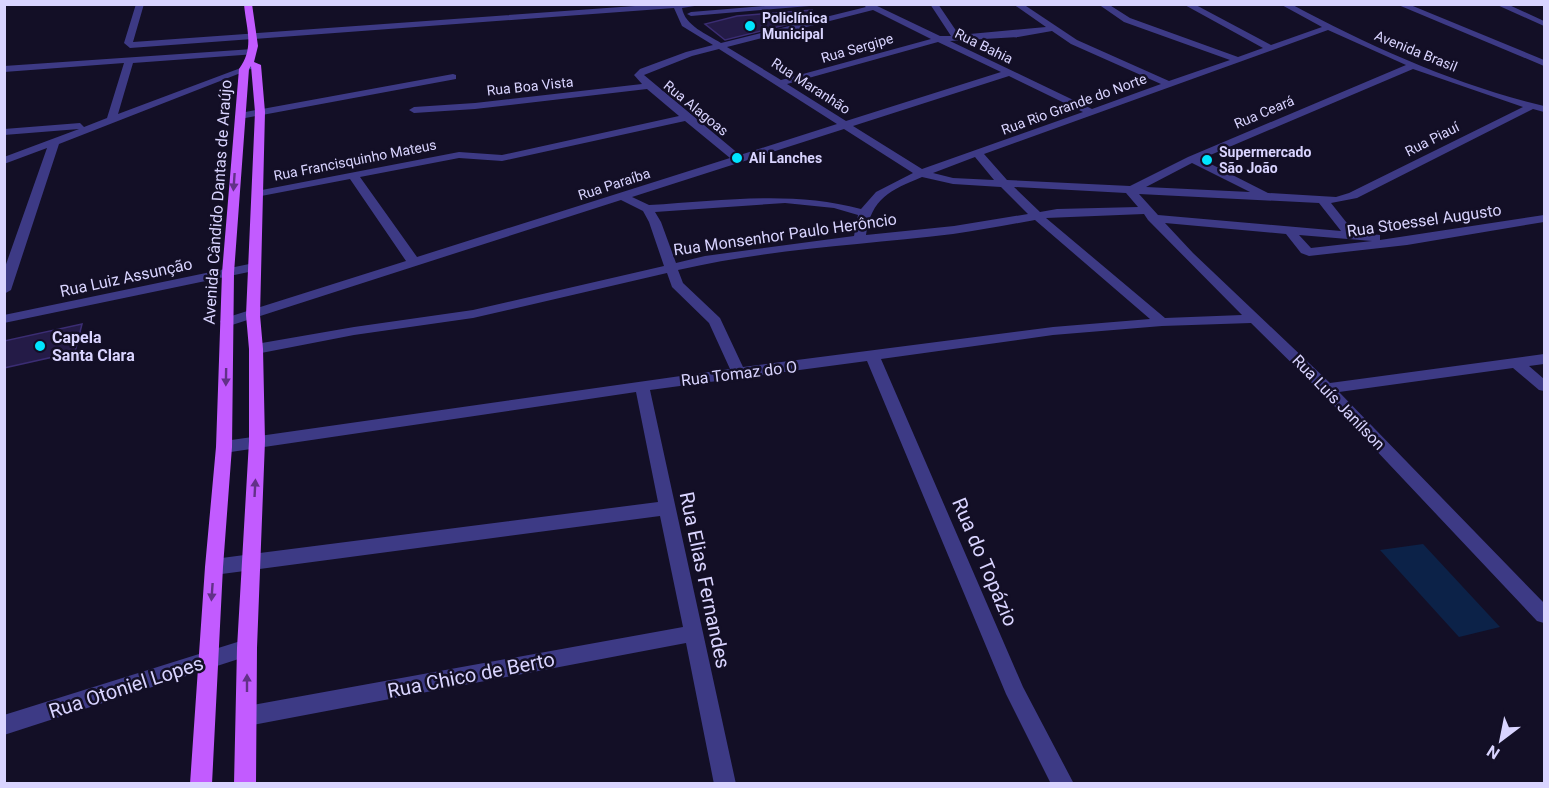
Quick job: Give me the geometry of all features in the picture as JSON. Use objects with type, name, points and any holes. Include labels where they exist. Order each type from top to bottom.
[{"type":"main road","points":[[248,4],[252,54]]},
{"type":"main road","name":"Avenida Cândido Dantas de Araújo","points":[[245,783],[247,648],[257,441],[256,350],[253,315],[260,112],[258,83],[252,54]]},
{"type":"main road","name":"Avenida Cândido Dantas de Araújo","points":[[201,783],[224,447],[228,273],[236,153],[242,85],[252,54]]},
{"type":"main road","points":[[242,85],[258,83]]},
{"type":"main road","points":[[236,153],[259,149]]},
{"type":"main road","points":[[232,218],[256,214]]},
{"type":"street","points":[[140,4],[128,43],[130,45],[252,54]]},
{"type":"street","points":[[680,12],[703,4]]},
{"type":"street","points":[[4,69],[252,54],[680,12],[829,4]]},
{"type":"street","points":[[934,4],[957,38]]},
{"type":"street","points":[[1017,4],[1074,42],[1168,84]]},
{"type":"street","points":[[1102,4],[1127,20],[1236,59]]},
{"type":"street","points":[[1187,4],[1269,47]]},
{"type":"street","name":"Avenida Brasil","points":[[1284,4],[1328,28],[1412,66],[1545,109]]},
{"type":"street","points":[[1400,4],[1545,63]]},
{"type":"street","points":[[1499,4],[1545,24]]},
{"type":"street","points":[[723,46],[869,6]]},
{"type":"street","name":"Rua Bahia","points":[[869,6],[1091,112]]},
{"type":"street","name":"Rua Maranhão","points":[[680,12],[723,46],[921,173]]},
{"type":"street","points":[[967,51],[1018,34],[1051,28]]},
{"type":"street","name":"Rua Rio Grande do Norte","points":[[864,213],[877,197],[891,186],[921,173],[1269,47],[1328,28]]},
{"type":"street","name":"Rua Sergipe","points":[[781,83],[939,39],[1018,34]]},
{"type":"street","name":"Rua Alagoas","points":[[723,46],[660,63],[639,75],[649,86],[738,159]]},
{"type":"street","points":[[4,161],[112,119],[252,54]]},
{"type":"street","points":[[4,63],[71,56],[91,63]]},
{"type":"street","points":[[112,119],[129,61]]},
{"type":"street","name":"Rua Ceará","points":[[1130,191],[1192,159],[1412,66]]},
{"type":"street","name":"Rua Paraíba","points":[[227,322],[1010,73]]},
{"type":"street","points":[[240,116],[453,77]]},
{"type":"street","name":"Rua Boa Vista","points":[[414,110],[649,86]]},
{"type":"street","name":"Rua Piauí","points":[[1323,200],[1344,199],[1532,106]]},
{"type":"street","name":"Rua Francisquinho Mateus","points":[[256,194],[459,155],[502,158],[688,117]]},
{"type":"street","points":[[4,132],[98,125]]},
{"type":"street","points":[[4,290],[54,142]]},
{"type":"street","points":[[977,153],[1003,185],[1162,322]]},
{"type":"street","points":[[1192,159],[1269,198]]},
{"type":"street","points":[[921,173],[953,182],[1323,200],[1350,235]]},
{"type":"street","points":[[352,174],[415,264]]},
{"type":"street","name":"Rua Luís Janílson","points":[[1130,191],[1149,214],[1327,388],[1545,615]]},
{"type":"street","points":[[623,197],[647,209],[784,200],[823,203],[864,213],[859,239]]},
{"type":"street","points":[[647,209],[655,222],[670,267],[684,292],[703,307],[715,321],[740,374]]},
{"type":"street","name":"Rua Monsenhor Paulo Herôncio","points":[[256,350],[354,331],[473,314],[705,260],[859,239],[954,230],[1037,216],[1103,210],[1407,241]]},
{"type":"street","name":"Rua Stoessel Augusto","points":[[1288,230],[1307,251],[1407,241],[1545,219]]},
{"type":"street","name":"Rua Luiz Assunção","points":[[4,319],[254,267]]},
{"type":"street","name":"Rua Tomaz do O","points":[[224,447],[642,386],[1053,331],[1162,322],[1257,319]]},
{"type":"street","name":"Rua do Topázio","points":[[872,355],[1016,694],[1063,783]]},
{"type":"street","points":[[1327,388],[1545,359]]},
{"type":"street","points":[[1516,363],[1545,386]]},
{"type":"street","name":"Rua Elias Fernandes","points":[[642,386],[725,783]]},
{"type":"street","points":[[214,567],[666,508]]},
{"type":"street","name":"Rua Chico de Berto","points":[[247,717],[695,633]]},
{"type":"street","name":"Rua Otoniel Lopes","points":[[4,725],[247,648]]},
{"type":"water","points":[[1423,544],[1500,627],[1459,637],[1380,550]]},
{"type":"building","name":"Policlínica Municipal","points":[[812,10],[813,18],[725,40],[705,24],[737,16]]},
{"type":"building","name":"Capela Santa Clara","points":[[82,324],[75,352],[4,368],[4,341]]},
{"type":"place","name":"Policlínica Municipal","points":[[750,26]]},
{"type":"place","name":"Ali Lanches","points":[[737,158]]},
{"type":"place","name":"Supermercado São João","points":[[1207,160]]},
{"type":"place","name":"Capela Santa Clara","points":[[40,346]]}]
